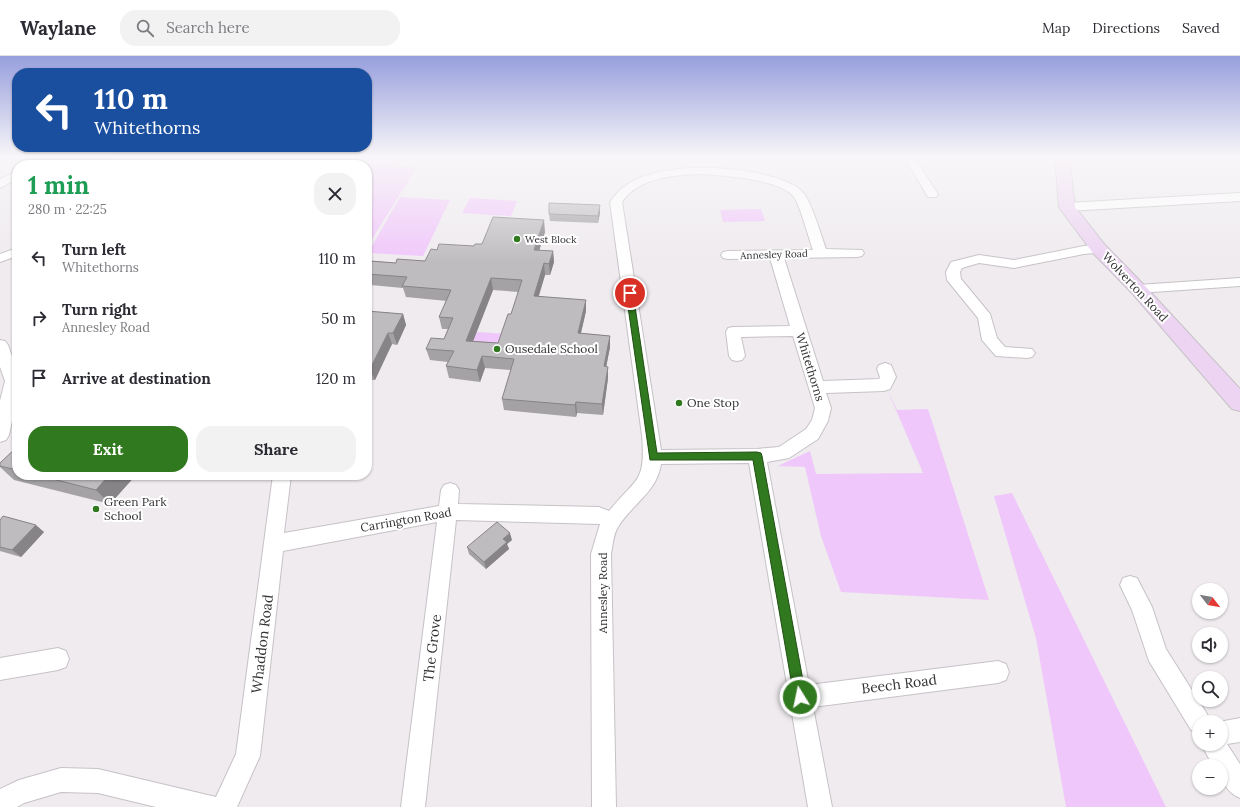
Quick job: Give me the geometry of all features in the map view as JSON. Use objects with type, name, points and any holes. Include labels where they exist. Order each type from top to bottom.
[{"type":"street","name":"Annesley Road","points":[[604,807],[601,554],[605,535],[612,520],[640,490],[650,474],[653,457],[650,427],[616,202],[619,194],[622,192]]},
{"type":"street","name":"Annesley Road","points":[[796,192],[800,197],[821,253]]},
{"type":"street","points":[[1066,192],[1067,207],[1240,197]]},
{"type":"street","name":"Wolverton Road","points":[[1067,207],[1099,249],[1240,403]]},
{"type":"street","points":[[1027,353],[1001,352],[990,340],[985,317],[954,280],[953,272],[956,265],[979,259],[1014,264],[1084,250],[1099,249]]},
{"type":"street","name":"Annesley Road","points":[[728,255],[857,253]]},
{"type":"street","points":[[0,258],[12,254]]},
{"type":"street","name":"Whitethorns","points":[[653,457],[757,456],[783,453],[812,434],[820,421],[823,408],[776,255]]},
{"type":"street","points":[[1138,290],[1240,282]]},
{"type":"street","points":[[737,356],[732,332],[799,331]]},
{"type":"street","points":[[0,345],[12,378]]},
{"type":"street","points":[[817,387],[884,385],[888,377],[885,369]]},
{"type":"street","points":[[0,435],[12,385]]},
{"type":"street","points":[[757,456],[820,807]]},
{"type":"street","name":"Whaddon Road","points":[[224,807],[248,756],[281,480]]},
{"type":"street","name":"The Grove","points":[[413,807],[450,490]]},
{"type":"street","name":"Carrington Road","points":[[273,544],[448,512],[599,515],[612,520]]},
{"type":"street","points":[[1130,585],[1142,607],[1157,654],[1195,715]]},
{"type":"street","points":[[0,669],[58,659]]},
{"type":"street","name":"Beech Road","points":[[800,697],[998,672]]},
{"type":"street","points":[[1228,732],[1240,730]]},
{"type":"street","points":[[1218,751],[1240,786]]},
{"type":"street","points":[[0,802],[19,792],[61,780],[90,780],[209,807]]},
{"type":"shaded area","points":[[372,192],[401,192],[372,239]]},
{"type":"shaded area","points":[[400,197],[450,200],[423,256],[372,253],[372,246]]},
{"type":"shaded area","points":[[470,198],[517,201],[511,216],[462,213]]},
{"type":"shaded area","points":[[761,209],[765,221],[723,222],[720,210]]},
{"type":"shaded area","points":[[477,332],[507,334],[500,355],[469,352]]},
{"type":"shaded area","points":[[887,389],[897,410],[928,409],[989,600],[841,592],[821,536],[805,467],[778,466],[810,451],[816,474],[923,473]]},
{"type":"shaded area","points":[[1012,493],[1166,807],[1066,807],[1036,638],[994,496]]},
{"type":"building","points":[[549,203],[600,205],[598,216],[549,214]]},
{"type":"building","points":[[493,217],[544,220],[534,250],[553,251],[549,264],[544,263],[534,296],[586,300],[578,333],[610,336],[604,366],[608,367],[602,404],[576,402],[575,405],[502,399],[514,359],[482,356],[477,370],[446,366],[454,351],[426,349],[431,338],[444,339],[453,318],[439,317],[451,290],[402,286],[407,277],[372,274],[372,261],[396,263],[397,259],[425,261],[431,249],[437,250],[439,244],[474,246],[475,244],[482,244]],"holes":[[[491,278],[522,280],[511,314],[508,314],[498,343],[466,341]]]},
{"type":"building","points":[[372,311],[403,314],[393,333],[388,333],[372,365]]},
{"type":"building","points":[[12,452],[12,469],[0,466],[0,463]]},
{"type":"building","points":[[57,480],[105,480],[96,490]]},
{"type":"building","points":[[3,516],[36,525],[12,550],[0,547],[0,520]]},
{"type":"building","points":[[497,522],[510,533],[503,539],[507,542],[484,562],[467,547]]},
{"type":"place","name":"West Block","points":[[517,239]]},
{"type":"place","name":"Ousedale School","points":[[497,349]]},
{"type":"place","name":"One Stop","points":[[679,403]]},
{"type":"place","name":"Green Park School","points":[[96,509]]},
{"type":"route","points":[[630,293],[653,457],[757,456],[800,697]]}]
